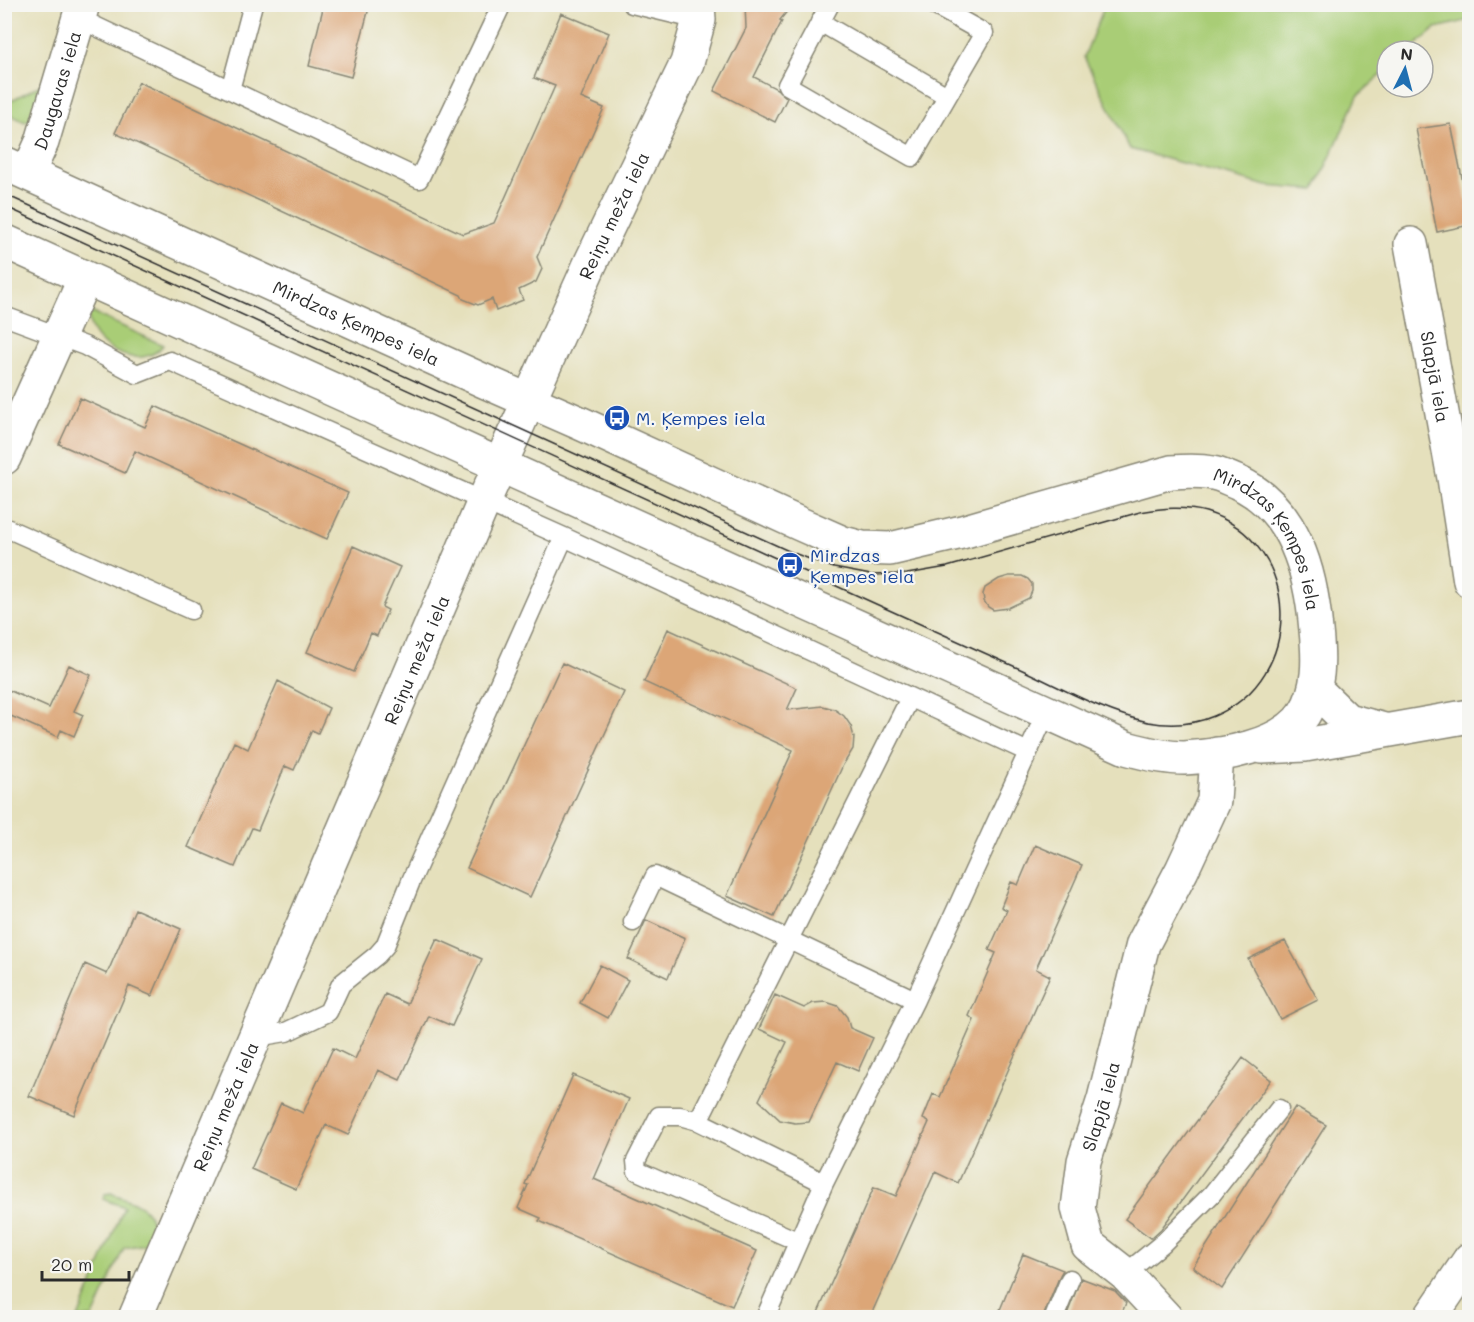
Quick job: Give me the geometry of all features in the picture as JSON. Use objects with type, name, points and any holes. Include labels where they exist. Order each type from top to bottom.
[{"type":"street","name":"Daugavas iela","points":[[16,168],[42,142],[82,12]]},
{"type":"street","name":"Reiņu meža iela","points":[[135,1317],[501,464],[591,262],[687,63],[699,12]]},
{"type":"street","name":"Mirdzas Ķempes iela","points":[[16,168],[843,543],[869,549],[890,549],[941,537],[1171,472],[1213,473],[1249,487],[1280,514],[1301,553],[1312,596],[1318,653],[1315,689],[1304,713],[1285,733],[1233,751]]},
{"type":"street","name":"Mirdzas Ķempes iela","points":[[4,241],[1126,748],[1143,753],[1183,758],[1305,745],[1470,716]]},
{"type":"street","name":"Slapjā iela","points":[[1411,244],[1454,478],[1470,581]]},
{"type":"street","points":[[4,458],[85,278]]},
{"type":"street","name":"Mirdzas Ķempes iela","points":[[1315,689],[1347,720],[1386,730]]},
{"type":"street","name":"Slapjā iela","points":[[1166,1317],[1125,1274],[1088,1245],[1078,1208],[1084,1161],[1104,1099],[1143,944],[1182,870],[1214,801],[1233,751]]},
{"type":"street","points":[[1430,1317],[1470,1259]]},
{"type":"lane","points":[[230,90],[253,4]]},
{"type":"lane","points":[[82,12],[230,90],[419,178],[502,4]]},
{"type":"lane","points":[[632,4],[699,12]]},
{"type":"lane","points":[[830,4],[787,85],[912,157],[984,33],[932,4]]},
{"type":"lane","points":[[820,22],[947,96]]},
{"type":"lane","points":[[4,316],[86,346],[137,374],[170,361],[564,537],[1028,752]]},
{"type":"lane","points":[[4,528],[191,610]]},
{"type":"lane","points":[[256,1037],[286,1032],[328,1012],[340,984],[385,946],[416,870],[564,537]]},
{"type":"lane","points":[[698,1121],[910,698]]},
{"type":"lane","points":[[765,1317],[797,1241],[915,1000],[1046,712]]},
{"type":"lane","points":[[633,922],[655,876],[915,1000]]},
{"type":"lane","points":[[1125,1274],[1162,1243],[1212,1194],[1279,1109]]},
{"type":"lane","points":[[797,1241],[637,1171],[636,1161],[659,1116],[680,1116],[698,1121],[824,1183]]},
{"type":"lane","points":[[1054,1317],[1070,1279]]},
{"type":"green space","points":[[1469,4],[1470,20],[1436,28],[1423,39],[1375,39],[1375,81],[1358,96],[1315,190],[1267,186],[1130,149],[1084,57],[1105,5]]},
{"type":"green space","points":[[41,85],[34,119],[25,122],[5,112],[4,104]]},
{"type":"green space","points":[[89,311],[163,345],[154,353],[142,357],[117,352],[96,336],[90,324]]},
{"type":"green space","points":[[111,1193],[138,1204],[149,1214],[152,1231],[151,1243],[124,1248],[93,1317],[78,1318],[124,1207],[103,1199],[105,1194]]},
{"type":"building","points":[[324,4],[370,4],[351,77],[309,66]]},
{"type":"building","points":[[745,4],[793,4],[780,20],[782,21],[754,77],[777,89],[787,98],[775,122],[714,91],[746,28]]},
{"type":"building","points":[[561,13],[609,33],[581,98],[604,108],[537,257],[542,269],[536,282],[519,290],[523,300],[496,311],[492,299],[478,305],[463,299],[461,295],[115,133],[139,82],[463,234],[494,223],[555,86],[534,78]]},
{"type":"building","points":[[1451,124],[1470,225],[1437,232],[1416,129]]},
{"type":"building","points":[[80,398],[145,427],[155,406],[348,493],[327,539],[135,451],[125,473],[59,444]]},
{"type":"building","points":[[353,546],[400,567],[382,607],[388,610],[377,636],[371,633],[354,672],[307,652]]},
{"type":"building","points":[[1009,576],[1022,576],[1028,579],[1032,584],[1029,598],[1008,608],[993,610],[984,601],[985,588]]},
{"type":"building","points":[[668,629],[797,688],[787,710],[823,706],[834,709],[844,716],[851,726],[854,737],[853,749],[843,765],[774,917],[727,896],[793,750],[644,682]]},
{"type":"building","points":[[562,663],[624,692],[530,897],[467,868]]},
{"type":"building","points":[[69,665],[91,675],[74,711],[83,715],[74,736],[61,730],[58,737],[4,713],[4,688],[49,708]]},
{"type":"building","points":[[278,681],[329,708],[318,733],[312,730],[294,770],[285,766],[258,830],[252,828],[235,867],[188,847],[234,742],[248,749]]},
{"type":"building","points":[[1035,845],[1082,865],[1036,969],[1050,976],[958,1183],[935,1172],[870,1317],[816,1317],[874,1187],[896,1196],[929,1122],[923,1119],[933,1094],[940,1097],[974,1020],[969,1016],[996,953],[989,950],[1007,910],[1001,907],[1011,882],[1018,885]]},
{"type":"building","points":[[135,909],[181,929],[152,996],[129,986],[74,1115],[29,1096],[85,964],[107,974]]},
{"type":"building","points":[[646,920],[685,938],[668,978],[628,959]]},
{"type":"building","points":[[437,939],[482,959],[452,1026],[429,1016],[400,1080],[378,1070],[348,1135],[326,1125],[296,1189],[251,1169],[281,1103],[303,1113],[333,1048],[355,1059],[385,994],[407,1004]]},
{"type":"building","points":[[1285,941],[1318,1000],[1280,1019],[1248,959]]},
{"type":"building","points":[[600,965],[628,980],[608,1018],[580,1003]]},
{"type":"building","points":[[775,995],[804,1008],[813,1003],[826,1002],[838,1006],[847,1017],[850,1028],[873,1038],[858,1071],[837,1062],[809,1122],[795,1123],[780,1120],[759,1100],[787,1042],[759,1029]]},
{"type":"building","points":[[1243,1058],[1271,1080],[1161,1229],[1151,1238],[1125,1219]]},
{"type":"building","points":[[573,1075],[629,1099],[594,1179],[757,1251],[732,1306],[539,1221],[541,1218],[518,1208],[528,1185],[525,1184]]},
{"type":"building","points":[[1295,1107],[1326,1125],[1222,1289],[1193,1267]]},
{"type":"building","points":[[1023,1254],[1063,1270],[1043,1317],[997,1317]]},
{"type":"building","points":[[1081,1278],[1115,1291],[1126,1303],[1120,1317],[1066,1317]]},
{"type":"tram line","points":[[4,194],[791,552],[834,568],[871,575],[907,574],[947,567],[1140,512],[1173,508],[1206,512],[1238,528],[1261,551],[1275,580],[1281,611],[1277,643],[1265,673],[1244,698],[1214,716],[1181,724],[1148,722],[1131,718],[1082,698],[4,206]]},
{"type":"place","name":"M. Ķempes iela","points":[[617,418]]},
{"type":"place","name":"Mirdzas Ķempes iela","points":[[790,565]]}]
